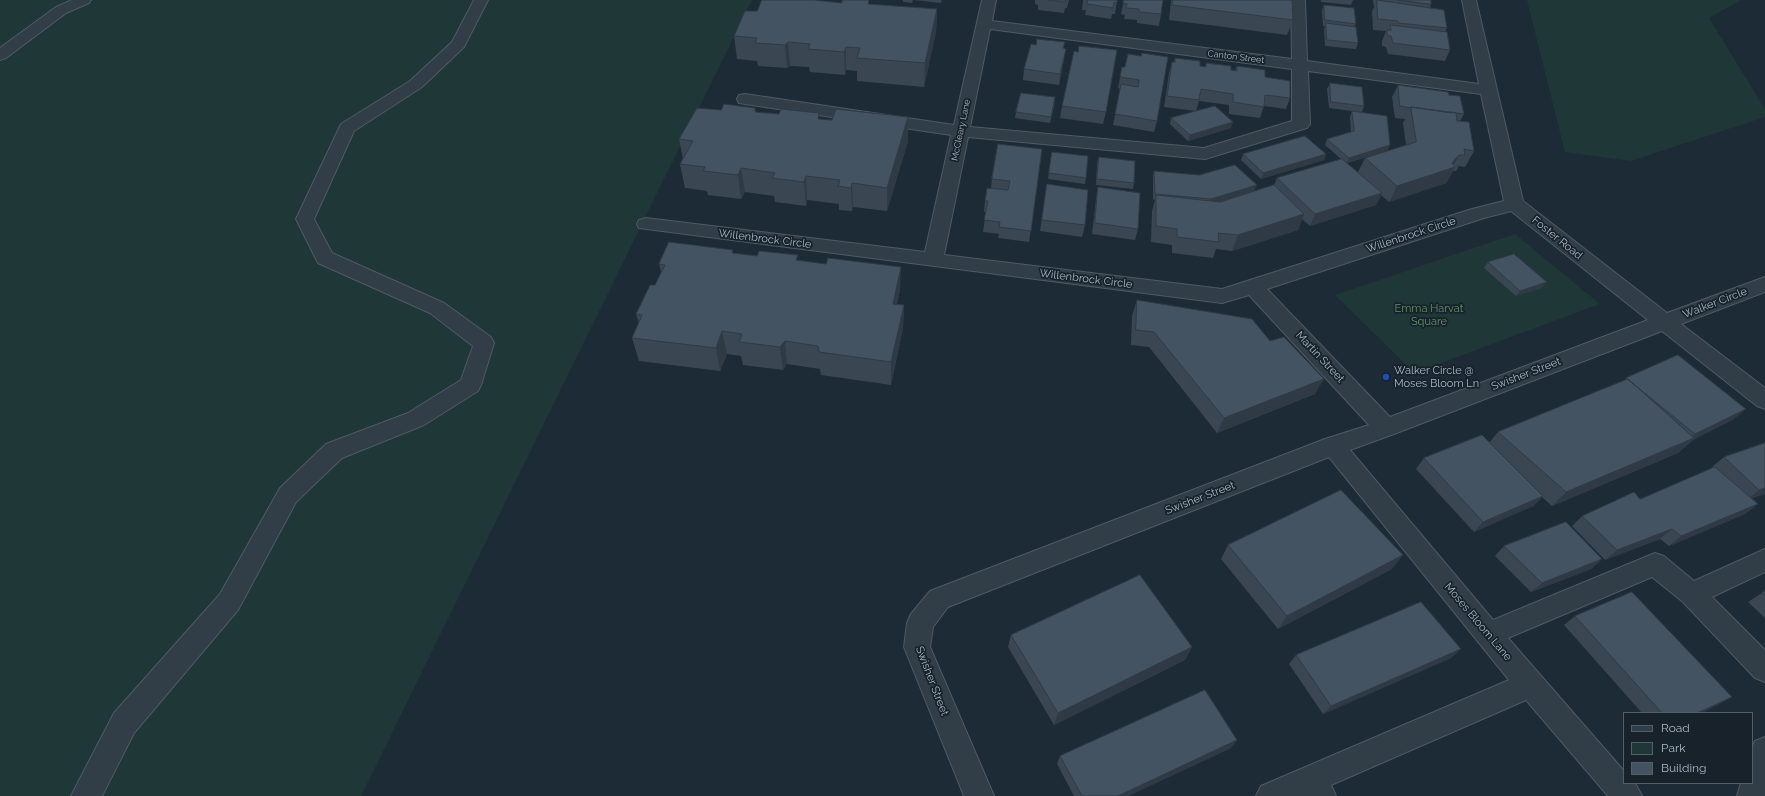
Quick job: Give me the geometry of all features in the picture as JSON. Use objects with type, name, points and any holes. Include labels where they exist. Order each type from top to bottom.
[{"type":"street","points":[[0,55],[61,10],[84,0]]},
{"type":"street","points":[[86,796],[124,723],[229,602],[288,495],[334,451],[416,419],[470,385],[484,344],[437,308],[325,258],[305,219],[347,128],[416,84],[459,44],[481,0]]},
{"type":"street","name":"McCleary Lane","points":[[933,260],[989,0]]},
{"type":"street","points":[[745,99],[961,131],[1205,154],[1301,124],[1298,0]]},
{"type":"street","points":[[1469,0],[1514,204]]},
{"type":"street","name":"Canton Street","points":[[984,24],[1489,90]]},
{"type":"street","name":"Willenbrock Circle","points":[[646,224],[1222,296],[1479,213],[1514,204]]},
{"type":"street","name":"Foster Road","points":[[1514,204],[1765,400]]},
{"type":"street","name":"Walker Circle","points":[[1665,322],[1765,284]]},
{"type":"street","name":"Martin Street","points":[[1254,286],[1386,428]]},
{"type":"street","name":"Swisher Street","points":[[978,796],[917,647],[920,623],[939,600],[1333,446],[1386,428],[1665,322]]},
{"type":"street","name":"Moses Bloom Lane","points":[[1333,446],[1530,685],[1627,796]]},
{"type":"street","points":[[1692,594],[1765,560]]},
{"type":"street","points":[[1488,634],[1655,564],[1692,594],[1765,668]]},
{"type":"street","points":[[1271,796],[1315,788],[1530,685]]},
{"type":"street","points":[[1752,796],[1765,751]]},
{"type":"green space","points":[[0,0],[752,0],[361,796],[0,796]]},
{"type":"green space","points":[[1527,0],[1741,0],[1709,18],[1765,109],[1765,117],[1631,161],[1565,152]]},
{"type":"green space","name":"Emma Harvat Square","points":[[1515,234],[1600,304],[1414,373],[1335,295]]},
{"type":"building","points":[[762,0],[814,0],[842,3],[842,0],[869,0],[868,4],[937,9],[925,63],[857,58],[860,48],[846,47],[844,52],[808,49],[810,44],[788,42],[785,45],[755,43],[757,38],[734,36],[745,11],[757,11]]},
{"type":"building","points":[[1048,0],[1066,0],[1065,2]]},
{"type":"building","points":[[1088,0],[1117,0],[1117,3],[1114,2],[1113,8],[1087,4]]},
{"type":"building","points":[[1124,0],[1163,0],[1161,14],[1139,12],[1139,9],[1126,8],[1127,4],[1123,3]]},
{"type":"building","points":[[1173,0],[1292,0],[1293,20],[1172,5]]},
{"type":"building","points":[[1377,0],[1444,10],[1447,28],[1398,23],[1398,21],[1378,19]]},
{"type":"building","points":[[1398,0],[1431,0],[1431,4]]},
{"type":"building","points":[[1324,5],[1354,8],[1356,24],[1325,20]]},
{"type":"building","points":[[1326,23],[1356,27],[1358,43],[1327,40]]},
{"type":"building","points":[[1390,25],[1447,32],[1450,50],[1393,43],[1391,36],[1387,35],[1387,30],[1391,30]]},
{"type":"building","points":[[1037,39],[1065,42],[1063,48],[1066,49],[1060,74],[1024,69],[1031,44],[1036,45]]},
{"type":"building","points":[[1079,46],[1117,50],[1106,112],[1062,106],[1074,51],[1078,52]]},
{"type":"building","points":[[1142,53],[1168,57],[1157,121],[1115,114],[1121,84],[1138,87],[1139,80],[1120,77],[1122,67],[1125,67],[1128,54],[1141,56]]},
{"type":"building","points":[[1175,58],[1200,61],[1200,66],[1206,67],[1206,63],[1231,66],[1231,70],[1237,71],[1237,66],[1265,70],[1265,77],[1290,81],[1290,98],[1265,95],[1264,107],[1233,102],[1233,94],[1201,89],[1199,100],[1167,96],[1172,62],[1175,62]]},
{"type":"building","points":[[1330,83],[1362,87],[1364,106],[1331,102]]},
{"type":"building","points":[[1398,85],[1448,92],[1449,95],[1460,96],[1464,114],[1400,106]]},
{"type":"building","points":[[1021,93],[1055,97],[1051,117],[1016,112]]},
{"type":"building","points":[[724,104],[755,108],[755,112],[779,114],[781,109],[819,113],[818,119],[832,120],[836,109],[908,117],[887,188],[852,183],[851,188],[838,186],[840,180],[806,176],[804,182],[772,178],[775,173],[741,168],[738,175],[703,171],[705,167],[680,164],[693,141],[679,139],[697,108],[721,110]]},
{"type":"building","points":[[1215,106],[1233,122],[1190,135],[1171,118]]},
{"type":"building","points":[[1411,107],[1456,113],[1457,121],[1469,122],[1474,151],[1464,149],[1465,155],[1459,155],[1452,163],[1455,167],[1397,186],[1365,158],[1416,142]]},
{"type":"building","points":[[1352,111],[1387,116],[1390,145],[1349,158],[1327,139],[1354,131]]},
{"type":"building","points":[[1305,136],[1326,154],[1263,173],[1243,154]]},
{"type":"building","points":[[998,144],[1042,149],[1031,231],[999,227],[1000,222],[984,220],[988,201],[985,201],[987,188],[1008,190],[1010,181],[992,179]]},
{"type":"building","points":[[1052,152],[1088,156],[1086,178],[1049,173]]},
{"type":"building","points":[[1099,157],[1135,161],[1134,183],[1097,179]]},
{"type":"building","points":[[1342,159],[1382,193],[1315,214],[1277,178]]},
{"type":"building","points":[[1235,165],[1257,185],[1211,199],[1155,194],[1154,171],[1199,175]]},
{"type":"building","points":[[1047,184],[1088,190],[1085,225],[1042,220]]},
{"type":"building","points":[[1274,185],[1304,214],[1238,235],[1218,233],[1219,242],[1177,237],[1177,229],[1156,226],[1156,195],[1220,202]]},
{"type":"building","points":[[1098,187],[1140,193],[1138,229],[1095,223]]},
{"type":"building","points":[[669,242],[733,250],[732,253],[757,256],[759,251],[798,255],[796,260],[826,264],[828,258],[901,267],[893,304],[904,305],[891,362],[819,352],[818,346],[785,341],[780,347],[739,342],[742,334],[722,331],[716,348],[632,338],[642,315],[636,314],[650,285],[655,285],[665,265],[659,264]]},
{"type":"building","points":[[1514,254],[1547,282],[1520,291],[1488,262]]},
{"type":"building","points":[[1137,300],[1252,319],[1270,341],[1284,337],[1324,379],[1224,418],[1154,332],[1136,330]]},
{"type":"building","points":[[1678,355],[1746,409],[1695,434],[1626,378]]},
{"type":"building","points":[[1628,379],[1694,438],[1566,492],[1498,432]]},
{"type":"building","points":[[1482,435],[1543,496],[1483,522],[1424,458]]},
{"type":"building","points":[[1765,443],[1765,488],[1759,490],[1724,457]]},
{"type":"building","points":[[1715,467],[1758,504],[1681,536],[1672,529],[1617,550],[1582,516],[1634,492],[1640,499]]},
{"type":"building","points":[[1341,490],[1403,555],[1287,616],[1228,545]]},
{"type":"building","points":[[1566,522],[1602,559],[1542,583],[1504,546]]},
{"type":"building","points":[[1140,575],[1192,647],[1058,713],[1011,635]]},
{"type":"building","points":[[1632,592],[1732,697],[1699,712],[1661,712],[1575,616]]},
{"type":"building","points":[[1421,602],[1461,649],[1331,706],[1296,655]]},
{"type":"building","points":[[1205,690],[1237,740],[1118,796],[1082,796],[1060,756]]},
{"type":"place","name":"Walker Circle @ Moses Bloom Ln","points":[[1386,377]]}]
